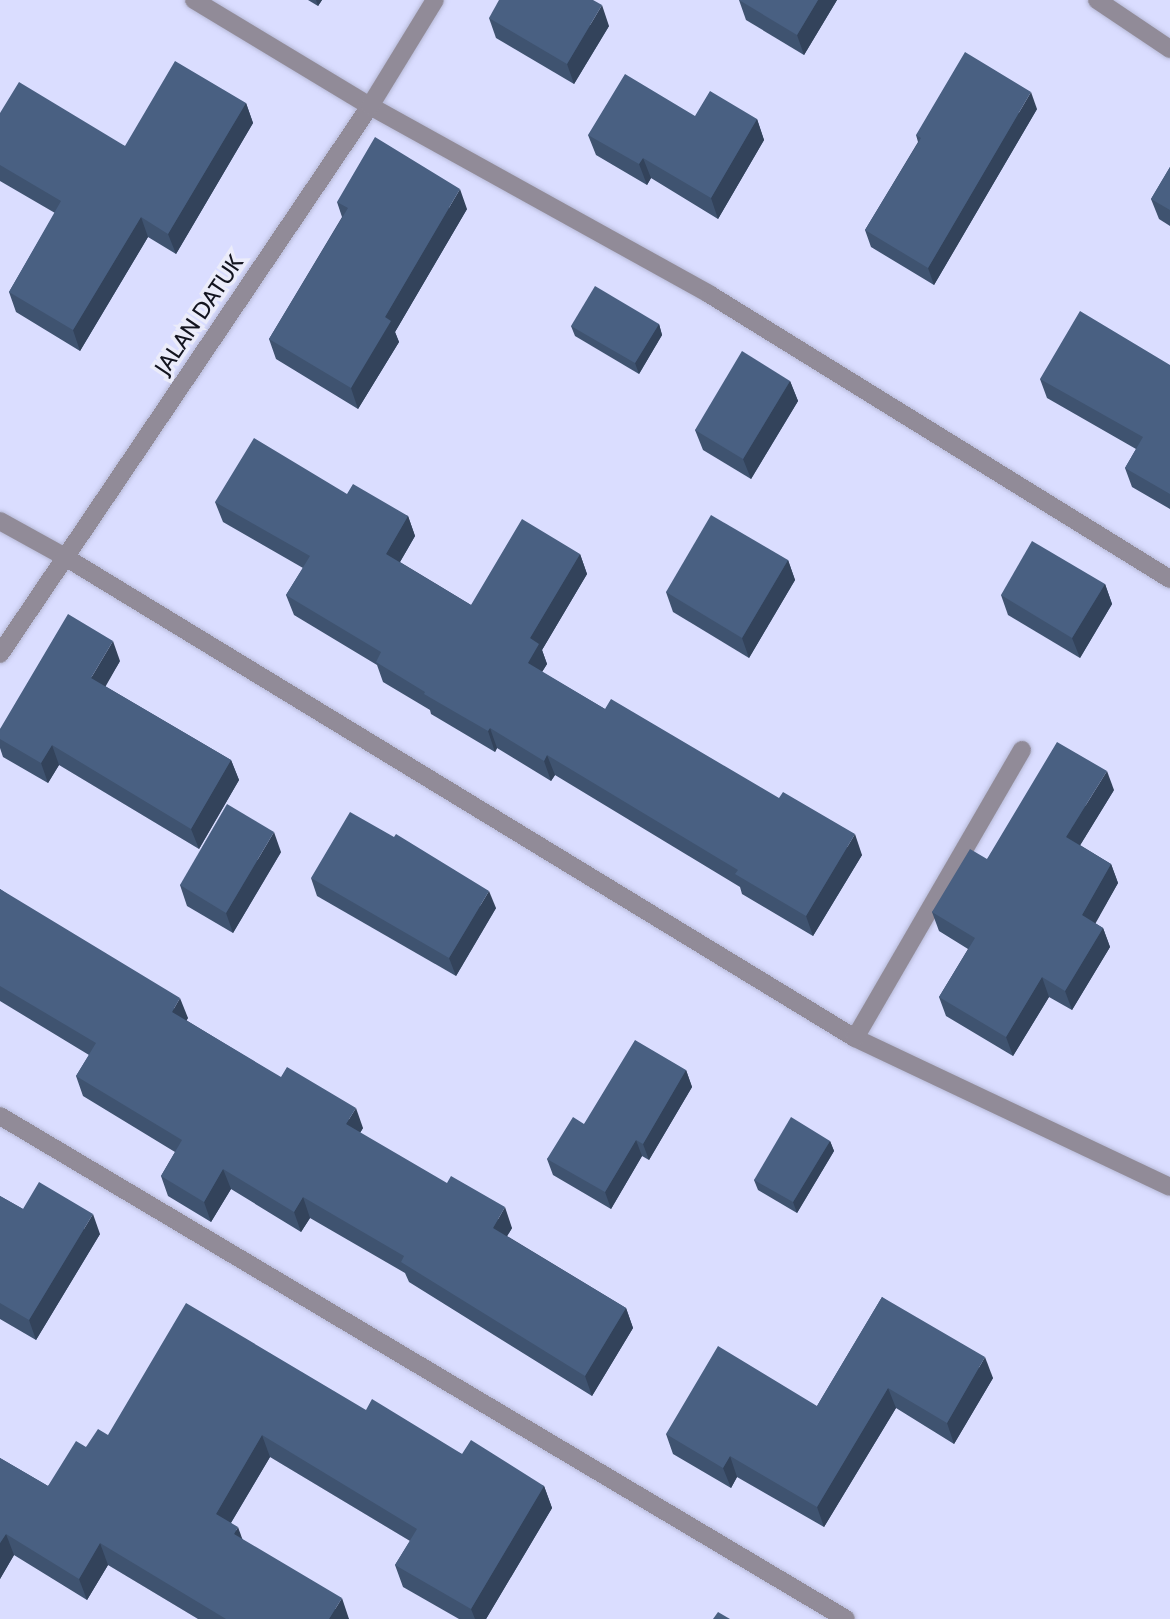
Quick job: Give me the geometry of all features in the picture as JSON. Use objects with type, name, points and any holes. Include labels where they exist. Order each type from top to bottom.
[{"type":"street","points":[[194,0],[370,106],[709,294],[1170,579]]},
{"type":"street","name":"JALAN DATUK","points":[[0,654],[370,106],[435,0]]},
{"type":"street","points":[[1097,0],[1170,49]]},
{"type":"street","points":[[0,521],[65,557],[855,1038],[1170,1187]]},
{"type":"street","points":[[855,1038],[1022,750]]},
{"type":"street","points":[[0,1116],[846,1619]]},
{"type":"building","points":[[499,0],[593,0],[602,5],[567,64],[489,18]]},
{"type":"building","points":[[739,0],[818,0],[797,35]]},
{"type":"building","points":[[965,52],[1031,92],[928,268],[865,230],[921,138],[916,135]]},
{"type":"building","points":[[175,61],[246,103],[168,234],[141,217],[73,330],[9,292],[61,201],[0,165],[0,113],[19,82],[125,146]]},
{"type":"building","points":[[625,74],[695,116],[710,91],[757,119],[711,198],[643,158],[639,164],[588,135]]},
{"type":"building","points":[[375,137],[460,189],[385,317],[391,321],[351,388],[269,339],[348,208],[337,202]]},
{"type":"building","points":[[1170,167],[1170,210],[1151,199]]},
{"type":"building","points":[[595,286],[659,324],[635,363],[571,326]]},
{"type":"building","points":[[1080,311],[1170,365],[1170,494],[1125,468],[1143,437],[1040,379]]},
{"type":"building","points":[[742,351],[790,381],[743,459],[695,430]]},
{"type":"building","points":[[254,438],[347,494],[353,484],[408,516],[386,554],[471,605],[522,519],[580,554],[530,638],[539,644],[528,663],[605,709],[611,699],[779,798],[783,792],[855,834],[806,916],[735,874],[738,870],[547,755],[544,761],[490,728],[488,731],[424,694],[425,692],[376,662],[381,652],[286,595],[310,556],[215,502]]},
{"type":"building","points":[[711,515],[788,560],[742,638],[666,592]]},
{"type":"building","points":[[1032,541],[1105,584],[1072,638],[1001,595]]},
{"type":"building","points":[[68,614],[113,641],[91,678],[231,760],[191,829],[52,745],[41,763],[0,739],[0,729]]},
{"type":"building","points":[[1057,742],[1107,771],[1066,837],[1111,864],[1082,915],[1103,928],[1065,991],[1042,977],[1006,1037],[939,997],[975,938],[932,912],[970,849],[987,859]]},
{"type":"building","points":[[227,804],[274,832],[226,913],[180,885]]},
{"type":"building","points":[[350,812],[394,837],[396,834],[489,891],[449,958],[311,878]]},
{"type":"building","points":[[0,889],[180,998],[172,1012],[281,1077],[287,1067],[356,1108],[346,1124],[447,1183],[451,1176],[505,1207],[493,1228],[626,1308],[585,1376],[401,1262],[404,1256],[303,1197],[294,1212],[223,1169],[204,1202],[161,1176],[182,1140],[76,1076],[96,1043],[0,986]]},
{"type":"building","points":[[635,1040],[686,1070],[643,1144],[636,1140],[605,1192],[547,1159],[573,1117],[584,1124]]},
{"type":"building","points":[[791,1117],[830,1141],[793,1202],[754,1180]]},
{"type":"building","points":[[39,1182],[93,1214],[29,1320],[0,1303],[0,1196],[23,1209]]},
{"type":"building","points":[[882,1297],[985,1357],[947,1423],[888,1388],[817,1507],[730,1456],[723,1468],[666,1434],[718,1346],[817,1406]]},
{"type":"building","points":[[186,1303],[366,1410],[372,1399],[462,1454],[471,1440],[544,1486],[471,1609],[395,1565],[417,1529],[262,1435],[216,1514],[238,1527],[234,1534],[342,1598],[329,1619],[226,1619],[100,1543],[79,1579],[6,1534],[0,1543],[0,1458],[48,1486],[76,1441],[86,1447],[98,1429],[108,1435]]},
{"type":"building","points":[[718,1612],[730,1619],[713,1619]]}]
